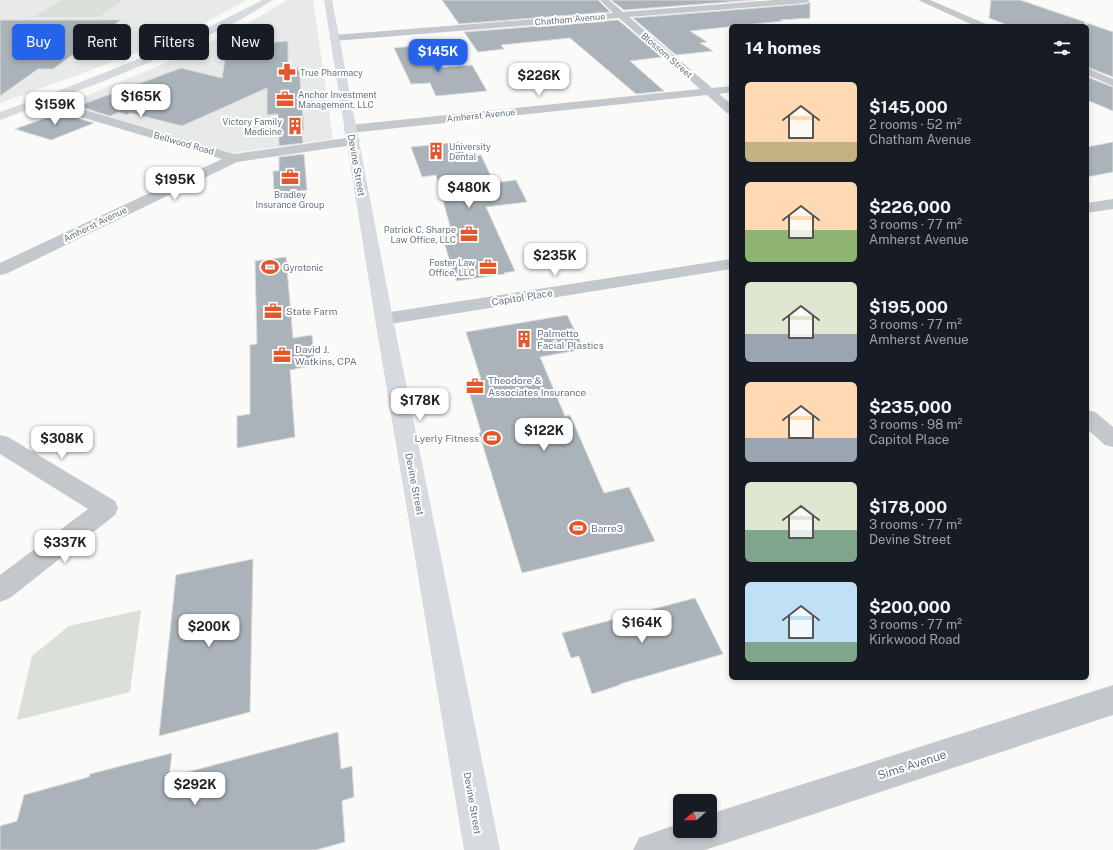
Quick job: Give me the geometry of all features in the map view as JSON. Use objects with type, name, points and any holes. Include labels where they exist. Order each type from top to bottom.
[{"type":"main road","points":[[0,116],[106,77],[181,46],[232,21],[269,0]]},
{"type":"main road","name":"Devine Street","points":[[328,0],[384,319],[482,850]]},
{"type":"street","name":"Blossom Street","points":[[604,0],[729,108]]},
{"type":"street","name":"Chatham Avenue","points":[[334,38],[806,0]]},
{"type":"street","points":[[926,2],[950,1]]},
{"type":"street","points":[[926,2],[978,24]]},
{"type":"street","points":[[1089,72],[1113,83]]},
{"type":"street","name":"Amherst Avenue","points":[[0,270],[234,158],[351,135],[729,89]]},
{"type":"street","name":"Bellwood Road","points":[[41,102],[234,158]]},
{"type":"street","points":[[1089,208],[1113,204]]},
{"type":"street","name":"Capitol Place","points":[[384,319],[729,264]]},
{"type":"street","points":[[1089,419],[1113,439]]},
{"type":"street","points":[[0,443],[106,508],[0,590]]},
{"type":"street","name":"Sims Avenue","points":[[717,829],[1113,700]]},
{"type":"street","name":"Sims Avenue","points":[[651,850],[688,838]]},
{"type":"shaded area","points":[[0,0],[247,0],[203,24],[139,24],[139,52],[131,55],[131,24],[73,24],[73,60],[117,60],[0,103]]},
{"type":"shaded area","points":[[62,0],[123,0],[99,17],[34,17]]},
{"type":"shaded area","points":[[287,0],[313,0],[333,139],[232,153],[66,104],[172,60],[209,60],[209,42],[217,38],[217,60],[274,60],[274,24],[247,24]]},
{"type":"shaded area","points":[[141,610],[130,692],[17,720],[32,656],[69,626]]},
{"type":"building","points":[[442,0],[598,0],[610,12],[459,24]]},
{"type":"building","points":[[611,0],[754,0],[624,10]]},
{"type":"building","points":[[991,0],[1020,0],[1085,22],[1084,24],[1005,24],[989,18]]},
{"type":"building","points":[[810,2],[810,18],[780,20],[783,21],[755,24],[729,24],[729,27],[690,31],[707,42],[700,43],[713,51],[676,55],[633,18],[806,4]]},
{"type":"building","points":[[0,20],[121,20],[115,24],[73,24],[73,55],[53,69],[38,69],[0,96]]},
{"type":"building","points":[[618,20],[662,57],[630,61],[664,91],[636,94],[570,38],[501,45],[504,49],[478,52],[464,32]]},
{"type":"building","points":[[1087,23],[1113,32],[1113,77],[1089,68],[1089,24]]},
{"type":"building","points":[[288,41],[288,68],[299,67],[304,130],[302,130],[303,143],[279,146],[278,114],[267,115],[267,88],[182,126],[130,113],[127,115],[119,112],[110,116],[78,106],[181,68],[222,78],[225,60],[274,60],[274,42]]},
{"type":"building","points":[[423,45],[435,68],[472,65],[487,91],[436,96],[430,83],[411,84],[394,48]]},
{"type":"building","points":[[1089,78],[1113,87],[1113,111],[1089,101]]},
{"type":"building","points":[[60,113],[94,123],[51,140],[15,129]]},
{"type":"building","points":[[459,142],[466,157],[481,155],[494,183],[516,180],[527,202],[486,207],[515,271],[504,273],[505,274],[456,281],[440,229],[450,226],[436,175],[422,177],[411,147]]},
{"type":"building","points":[[1113,142],[1113,172],[1089,177],[1089,147]]},
{"type":"building","name":"Bradley Insurance Group","points":[[304,154],[307,190],[276,194],[276,192],[274,192],[273,171],[279,171],[279,157]]},
{"type":"building","points":[[286,257],[293,338],[312,335],[315,365],[290,370],[295,437],[237,448],[237,416],[250,414],[250,345],[257,344],[255,261]]},
{"type":"building","points":[[567,315],[584,349],[540,357],[565,416],[570,415],[604,493],[629,487],[655,541],[522,573],[479,433],[481,432],[466,382],[481,379],[466,332]]},
{"type":"building","points":[[253,559],[250,712],[159,736],[176,575]]},
{"type":"building","points":[[695,598],[723,654],[620,684],[592,694],[579,656],[571,658],[562,633]]},
{"type":"building","points":[[338,732],[341,769],[352,766],[354,797],[342,801],[345,842],[316,850],[0,850],[0,826],[17,821],[24,795],[89,777],[90,774],[172,753],[169,777]]},
{"type":"place","name":"True Pharmacy","points":[[287,72]]},
{"type":"place","name":"Anchor Investment Management, LLC","points":[[285,99]]},
{"type":"place","name":"Victory Family Medicine","points":[[295,126]]},
{"type":"place","name":"University Dental","points":[[436,151]]},
{"type":"place","name":"Bradley Insurance Group","points":[[290,177]]},
{"type":"place","name":"Patrick C. Sharpe Law Office, LLC","points":[[469,234]]},
{"type":"place","name":"Gyrotonic","points":[[270,267]]},
{"type":"place","name":"Foster Law Office, LLC","points":[[488,267]]},
{"type":"place","name":"State Farm","points":[[273,311]]},
{"type":"place","name":"Palmetto Facial Plastics","points":[[524,339]]},
{"type":"place","name":"David J. Watkins, CPA","points":[[282,355]]},
{"type":"place","name":"Theodore & Associates Insurance","points":[[475,386]]},
{"type":"place","name":"Lyerly Fitness","points":[[492,438]]},
{"type":"place","name":"Barre3","points":[[578,528]]}]
